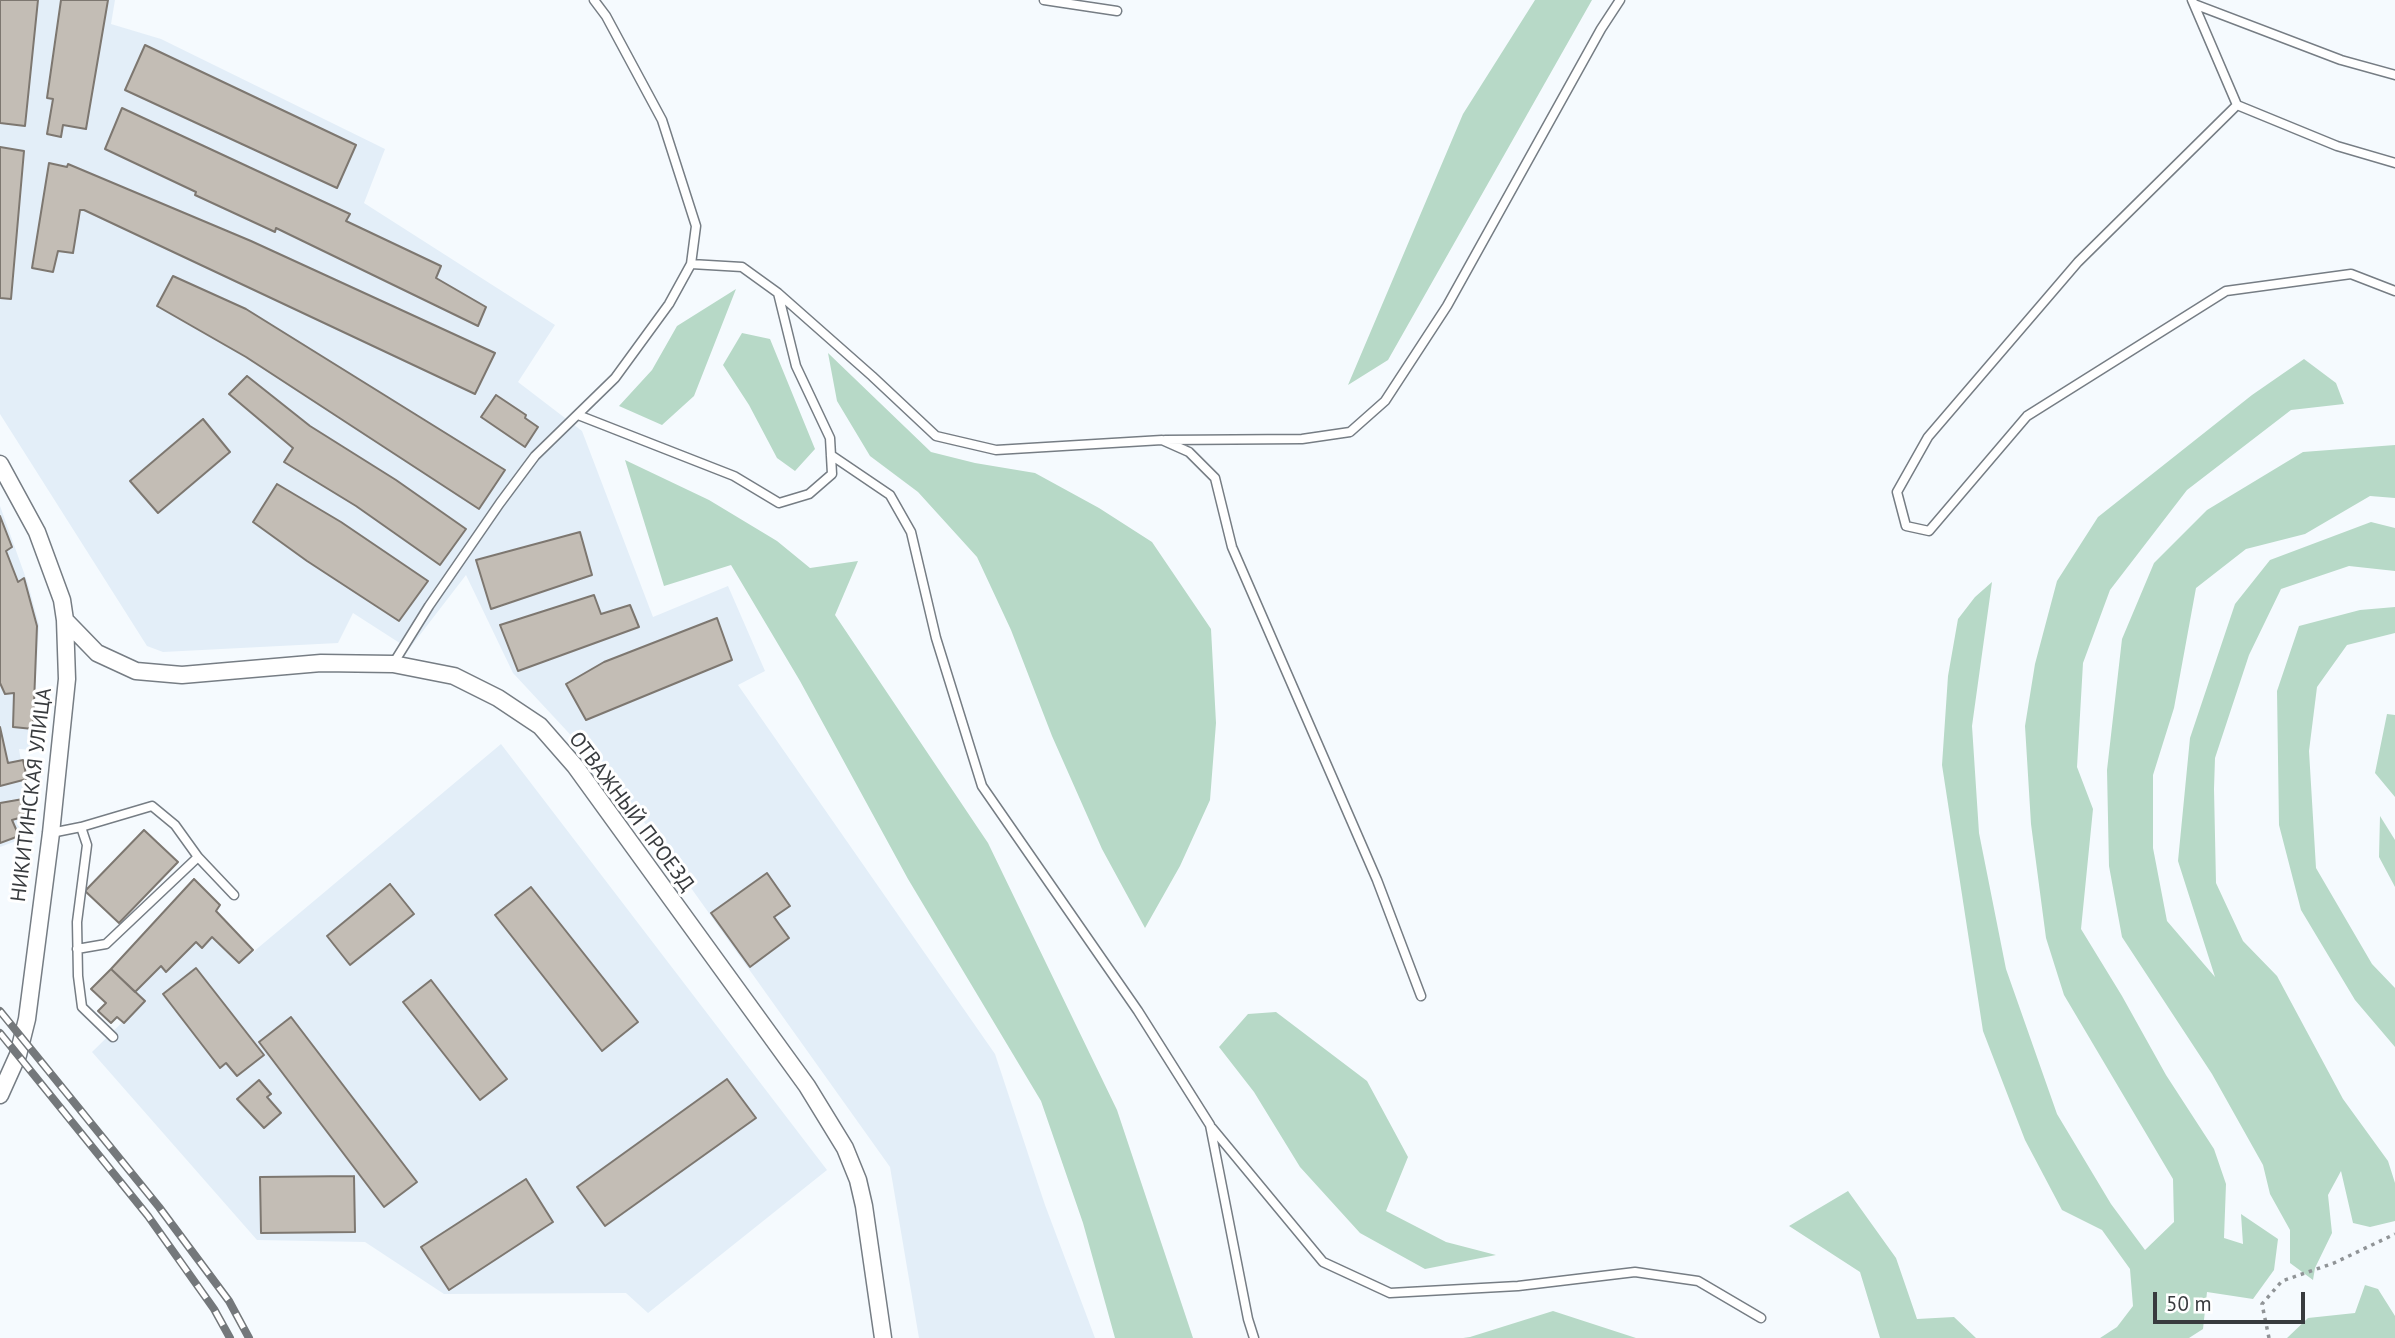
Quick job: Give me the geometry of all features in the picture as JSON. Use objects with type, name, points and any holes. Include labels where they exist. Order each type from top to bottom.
[{"type":"street","points":[[0,464],[37,532],[62,600],[65,620]]},
{"type":"street","name":"ОТВАЖНЫЙ ПРОЕЗД","points":[[65,620],[97,653],[136,671],[182,675],[321,663],[393,664],[454,676],[498,698],[540,726],[575,766],[807,1086],[845,1148],[858,1180],[864,1206],[883,1338]]},
{"type":"street","name":"НИКИТИНСКАЯ УЛИЦА","points":[[0,1095],[18,1055],[27,1019],[51,833],[66,679],[65,620]]},
{"type":"lane","points":[[393,664],[429,606],[535,456],[615,378],[669,304],[691,264],[696,226],[662,120],[606,16],[594,0]]},
{"type":"lane","points":[[1044,0],[1117,11]]},
{"type":"lane","points":[[691,264],[742,267],[778,293],[936,436],[996,450],[1162,440],[1302,439],[1350,432],[1385,401],[1447,306],[1594,41],[1620,0]]},
{"type":"lane","points":[[2193,2],[2341,60],[2395,75]]},
{"type":"lane","points":[[2193,2],[2237,105],[2337,146],[2395,163]]},
{"type":"lane","points":[[2237,105],[2078,262],[1928,437],[1897,492],[1906,526],[1929,531],[2027,416],[2226,292],[2351,274],[2395,291]]},
{"type":"lane","points":[[579,415],[733,476],[779,503],[809,494],[832,474],[830,438],[796,366],[778,293]]},
{"type":"lane","points":[[1162,440],[1189,452],[1215,478],[1232,547],[1377,880],[1420,996]]},
{"type":"lane","points":[[831,456],[891,495],[911,532],[936,638],[982,786],[1138,1011],[1210,1125],[1322,1262],[1390,1293],[1518,1286],[1635,1272],[1698,1281],[1761,1318]]},
{"type":"lane","points":[[51,833],[152,806],[175,825],[198,858],[234,895]]},
{"type":"lane","points":[[80,827],[87,845],[77,922],[82,1007],[113,1037]]},
{"type":"lane","points":[[77,949],[106,944],[198,858]]},
{"type":"lane","points":[[1210,1125],[1248,1320],[1254,1338]]},
{"type":"path","points":[[2269,1338],[2262,1304],[2282,1281],[2334,1263],[2395,1234]]},
{"type":"shaded area","points":[[0,0],[115,0],[111,24],[161,39],[385,149],[364,203],[555,325],[518,382],[582,431],[653,617],[728,586],[765,671],[738,685],[995,1054],[1045,1205],[1095,1338],[919,1338],[890,1167],[619,787],[513,673],[466,575],[409,649],[353,613],[338,643],[163,652],[147,646],[0,414]]},
{"type":"shaded area","points":[[0,506],[28,584],[39,625],[32,750],[19,749],[30,819],[18,824],[24,838],[0,847]]},
{"type":"shaded area","points":[[501,744],[827,1170],[648,1313],[626,1293],[444,1294],[365,1242],[257,1240],[92,1052],[144,1001],[135,992],[161,966],[167,972],[196,942],[202,948],[212,937],[240,963]]},
{"type":"green space","points":[[1535,0],[1592,0],[1388,360],[1348,385],[1463,114]]},
{"type":"green space","points":[[736,289],[694,396],[662,425],[619,406],[652,370],[677,326]]},
{"type":"green space","points":[[742,333],[770,339],[815,449],[795,471],[777,458],[749,405],[723,365]]},
{"type":"green space","points":[[828,353],[931,452],[1035,473],[1099,508],[1152,542],[1211,629],[1216,723],[1210,800],[1180,866],[1145,928],[1102,849],[1052,736],[1011,630],[977,557],[918,492],[870,456],[837,401]]},
{"type":"green space","points":[[2304,359],[2336,383],[2344,404],[2291,410],[2187,490],[2110,590],[2083,663],[2077,767],[2093,809],[2081,929],[2166,1075],[2214,1149],[2226,1184],[2224,1238],[2243,1244],[2241,1214],[2278,1239],[2274,1270],[2253,1299],[2207,1292],[2203,1329],[2189,1338],[2100,1338],[2117,1327],[2133,1306],[2130,1269],[2102,1230],[2062,1210],[2025,1140],[1983,1031],[1942,765],[1948,676],[1958,619],[1975,597],[1992,582],[1972,726],[1979,833],[2006,969],[2057,1114],[2111,1204],[2145,1250],[2174,1222],[2173,1179],[2064,995],[2046,938],[2031,824],[2025,726],[2035,664],[2057,581],[2098,517],[2252,395]]},
{"type":"green space","points":[[2395,445],[2395,498],[2370,496],[2305,534],[2246,549],[2196,588],[2174,708],[2153,775],[2153,848],[2167,921],[2215,977],[2178,861],[2190,738],[2235,604],[2270,560],[2371,522],[2395,528],[2395,571],[2349,566],[2281,589],[2249,655],[2215,758],[2216,883],[2243,941],[2277,976],[2343,1099],[2388,1161],[2395,1183],[2395,1221],[2370,1227],[2353,1223],[2341,1171],[2328,1195],[2332,1233],[2315,1268],[2313,1280],[2290,1263],[2290,1230],[2270,1194],[2263,1165],[2212,1074],[2122,937],[2109,866],[2107,770],[2122,639],[2154,563],[2207,510],[2303,452]]},
{"type":"green space","points":[[625,460],[709,500],[777,541],[810,568],[858,561],[835,615],[988,843],[1117,1110],[1193,1338],[1115,1338],[1083,1223],[1041,1101],[908,879],[800,681],[731,565],[664,586]]},
{"type":"green space","points":[[2395,607],[2395,633],[2347,645],[2317,687],[2309,751],[2316,868],[2372,964],[2395,988],[2395,1047],[2355,1000],[2301,910],[2279,825],[2277,691],[2299,626],[2360,610]]},
{"type":"green space","points":[[2387,714],[2395,715],[2395,797],[2375,773]]},
{"type":"green space","points":[[2380,816],[2395,840],[2395,887],[2379,857]]},
{"type":"green space","points":[[1276,1012],[1367,1081],[1408,1157],[1386,1211],[1446,1242],[1496,1255],[1425,1269],[1360,1233],[1300,1167],[1254,1092],[1219,1047],[1248,1014]]},
{"type":"green space","points":[[1848,1191],[1896,1258],[1917,1319],[1954,1317],[1976,1338],[1880,1338],[1860,1272],[1789,1226]]},
{"type":"green space","points":[[2365,1285],[2378,1289],[2395,1316],[2395,1338],[2287,1338],[2308,1318],[2355,1313]]},
{"type":"green space","points":[[1553,1311],[1636,1338],[1463,1338],[1470,1337]]},
{"type":"building","points":[[0,0],[38,0],[25,126],[0,123]]},
{"type":"building","points":[[61,0],[108,0],[86,129],[63,125],[61,137],[47,134],[53,99],[47,98]]},
{"type":"building","points":[[145,45],[356,145],[337,188],[125,90]]},
{"type":"building","points":[[122,108],[350,214],[346,221],[441,266],[436,278],[486,307],[478,326],[276,228],[275,232],[195,195],[196,192],[105,149]]},
{"type":"building","points":[[0,147],[24,151],[11,299],[0,298]]},
{"type":"building","points":[[49,163],[67,167],[68,164],[251,241],[495,353],[475,394],[84,210],[80,210],[73,253],[58,251],[53,272],[32,268]]},
{"type":"building","points":[[173,276],[246,309],[505,470],[479,509],[246,357],[157,306]]},
{"type":"building","points":[[247,376],[310,426],[396,480],[466,529],[440,565],[356,506],[284,462],[293,448],[229,394]]},
{"type":"building","points":[[496,395],[526,415],[525,418],[538,427],[525,447],[481,417]]},
{"type":"building","points":[[203,419],[230,452],[158,513],[130,481]]},
{"type":"building","points":[[277,484],[341,522],[428,581],[399,621],[253,522]]},
{"type":"building","points":[[0,516],[12,547],[6,551],[18,582],[24,578],[37,626],[33,729],[13,727],[14,693],[5,694],[0,683]]},
{"type":"building","points":[[580,532],[592,575],[491,609],[476,560]]},
{"type":"building","points":[[594,595],[601,614],[630,605],[639,627],[518,671],[500,625]]},
{"type":"building","points":[[717,618],[732,660],[586,720],[566,684],[604,662]]},
{"type":"building","points":[[0,727],[8,763],[23,760],[27,779],[0,786]]},
{"type":"building","points":[[23,799],[26,816],[12,820],[19,836],[0,843],[0,803]]},
{"type":"building","points":[[144,830],[178,862],[119,923],[85,891]]},
{"type":"building","points":[[767,873],[790,906],[774,917],[789,938],[750,967],[711,913]]},
{"type":"building","points":[[194,879],[220,905],[216,911],[253,950],[239,963],[212,937],[202,948],[196,942],[166,972],[161,966],[135,992],[111,969]]},
{"type":"building","points":[[390,884],[414,914],[350,965],[327,936]]},
{"type":"building","points":[[531,887],[638,1022],[602,1051],[495,915]]},
{"type":"building","points":[[196,968],[264,1055],[237,1076],[226,1063],[220,1068],[163,994]]},
{"type":"building","points":[[111,969],[145,1001],[124,1023],[117,1017],[111,1023],[98,1011],[106,1003],[91,989]]},
{"type":"building","points":[[431,980],[507,1079],[480,1100],[403,1002]]},
{"type":"building","points":[[291,1017],[417,1182],[384,1207],[259,1042]]},
{"type":"building","points":[[727,1079],[756,1118],[605,1226],[577,1187]]},
{"type":"building","points":[[259,1080],[271,1094],[267,1097],[281,1113],[264,1128],[237,1099]]},
{"type":"building","points":[[354,1176],[355,1232],[261,1233],[260,1177]]},
{"type":"building","points":[[526,1179],[553,1222],[449,1290],[421,1247]]},
{"type":"railway","points":[[0,1011],[159,1207],[229,1301],[249,1338]]},
{"type":"railway","points":[[0,1033],[148,1216],[214,1309],[230,1338]]}]
